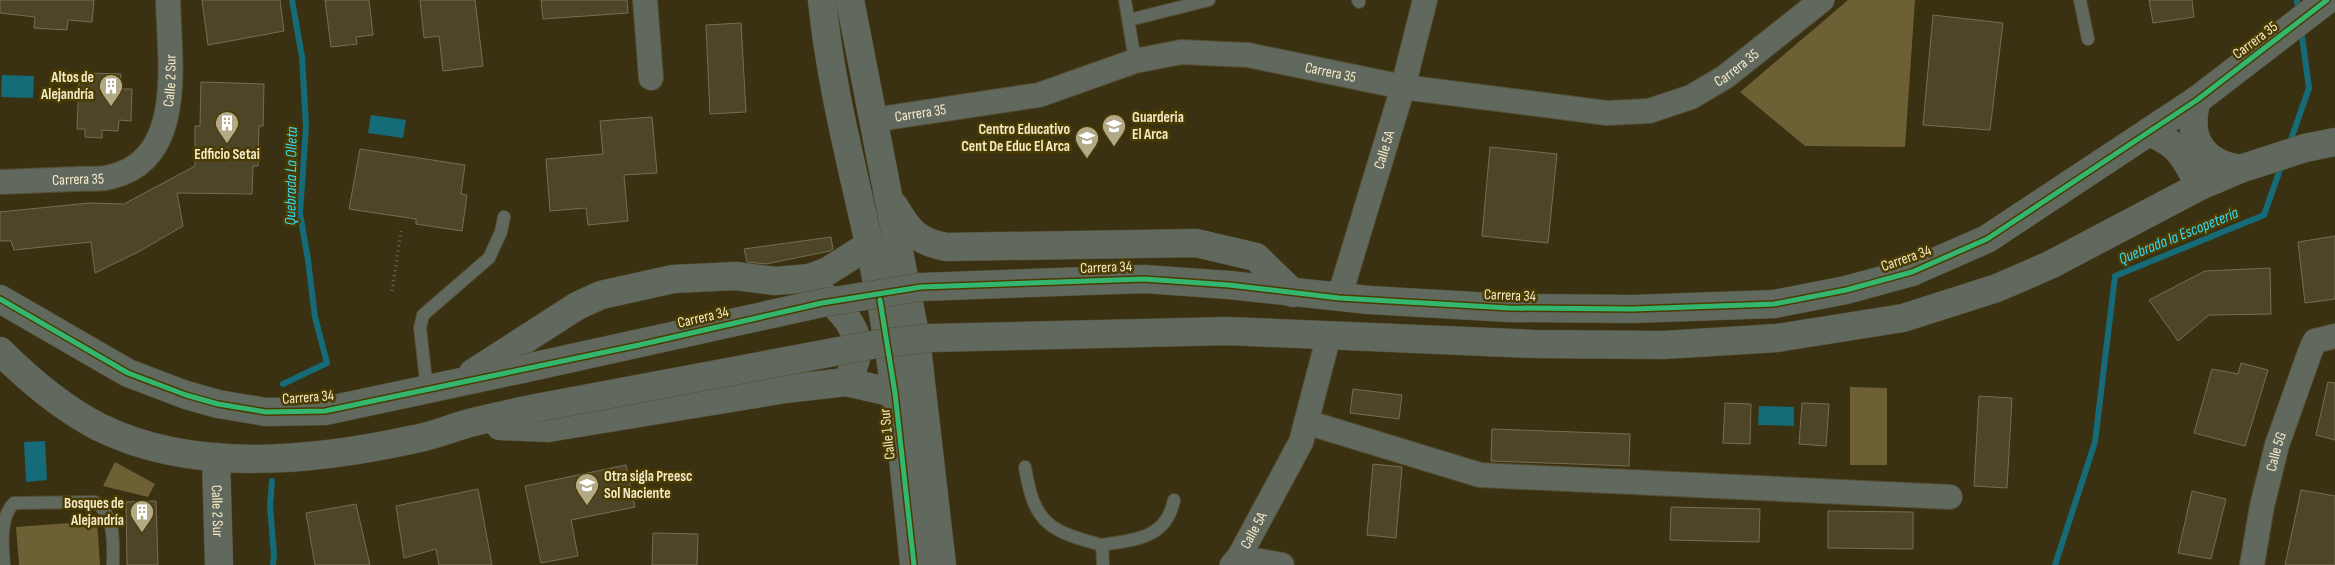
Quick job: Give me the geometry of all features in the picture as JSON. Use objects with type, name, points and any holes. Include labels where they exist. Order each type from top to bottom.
[{"type":"street","name":"Calle 2 Sur","points":[[149,156],[161,138],[167,113],[168,0]]},
{"type":"street","points":[[645,0],[651,78]]},
{"type":"street","name":"Calle 1 Sur","points":[[822,0],[833,69],[869,245],[895,393],[914,565]]},
{"type":"street","points":[[850,0],[889,197],[918,358],[942,565]]},
{"type":"street","name":"Calle 5A","points":[[1339,298],[1403,87],[1425,0]]},
{"type":"street","name":"Carrera 35","points":[[873,120],[1039,95],[1135,61],[1181,52],[1248,55],[1403,87],[1606,113],[1649,111],[1692,97],[1725,77],[1822,0]]},
{"type":"street","name":"Carrera 35","points":[[2198,100],[2323,3]]},
{"type":"street","points":[[2198,100],[2193,115],[2194,131],[2200,146],[2210,158],[2224,167],[2249,166]]},
{"type":"street","name":"Carrera 34","points":[[0,299],[128,373],[186,395],[218,404],[266,412],[325,411],[822,302],[922,287],[1144,279],[1229,284],[1339,298],[1509,308],[1634,309],[1774,304],[1846,290],[1912,272],[1987,239],[2198,100]]},
{"type":"street","points":[[2149,132],[2174,145],[2200,186]]},
{"type":"street","points":[[0,352],[45,391],[73,412],[100,427],[158,448],[216,457],[297,458],[416,439],[466,424],[536,408],[877,344],[930,338],[1228,331],[1535,344],[1663,345],[1777,338],[1903,318],[1997,288],[2050,265],[2200,186],[2249,166],[2305,148],[2335,142]]},
{"type":"street","name":"Carrera 35","points":[[0,182],[110,178],[131,169],[149,156]]},
{"type":"street","points":[[889,197],[913,234],[928,243],[946,247],[1196,243],[1256,257],[1293,293]]},
{"type":"street","points":[[460,382],[577,306],[601,295],[673,278],[736,276],[775,281],[803,279],[828,271],[869,245]]},
{"type":"street","points":[[803,279],[837,308],[857,335],[858,353],[846,382]]},
{"type":"street","name":"Calle 5A","points":[[1236,561],[1301,442],[1329,335]]},
{"type":"street","name":"Calle 5G","points":[[2252,565],[2262,506],[2277,445],[2325,338]]},
{"type":"street","points":[[466,424],[548,428],[846,382],[895,393]]},
{"type":"street","points":[[1306,422],[1480,476],[1950,497]]},
{"type":"street","name":"Calle 2 Sur","points":[[216,457],[219,565]]},
{"type":"street","points":[[1236,561],[1282,565]]},
{"type":"lane","points":[[1125,0],[1135,61]]},
{"type":"lane","points":[[1129,20],[1209,0]]},
{"type":"lane","points":[[2080,0],[2088,39]]},
{"type":"lane","points":[[427,389],[420,328],[423,315],[489,258],[501,232],[504,217]]},
{"type":"lane","points":[[1025,467],[1029,493],[1038,513],[1054,529],[1073,538],[1102,546],[1149,536],[1167,520],[1171,514],[1174,500]]},
{"type":"lane","points":[[4,565],[1,524],[4,511],[9,506],[14,503],[77,502],[95,502],[106,512],[111,524],[113,565]]},
{"type":"lane","points":[[1102,546],[1103,565]]},
{"type":"path","points":[[392,291],[401,232]]},
{"type":"shaded area","points":[[1848,0],[1915,0],[1905,147],[1805,146],[1740,92]]},
{"type":"shaded area","points":[[1850,387],[1887,388],[1887,465],[1850,465]]},
{"type":"shaded area","points":[[115,462],[155,484],[148,497],[103,486]]},
{"type":"shaded area","points":[[97,521],[100,565],[19,565],[16,527]]},
{"type":"water","points":[[2,75],[34,76],[33,98],[1,97]]},
{"type":"water","points":[[371,115],[406,120],[403,138],[368,133]]},
{"type":"water","points":[[1759,406],[1794,407],[1794,426],[1758,425]]},
{"type":"water","points":[[45,441],[47,480],[26,482],[24,442]]},
{"type":"building","points":[[0,0],[94,0],[92,22],[68,20],[67,30],[34,28],[35,17],[0,13]]},
{"type":"building","points":[[202,0],[280,0],[284,31],[208,45]]},
{"type":"building","points":[[325,0],[369,0],[373,35],[356,37],[357,44],[331,47]]},
{"type":"building","points":[[420,0],[475,0],[483,66],[443,71],[439,36],[424,38]]},
{"type":"building","points":[[541,0],[627,0],[628,13],[543,19]]},
{"type":"building","points":[[2149,0],[2192,0],[2194,17],[2153,23]]},
{"type":"building","points":[[1933,15],[2003,23],[1990,130],[1923,125]]},
{"type":"building","points":[[741,23],[746,112],[710,114],[706,25]]},
{"type":"building","name":"Altos de Alejandría","points":[[87,73],[121,74],[120,89],[132,89],[131,121],[119,120],[118,131],[102,130],[102,138],[85,137],[85,129],[77,129],[79,79],[87,79]]},
{"type":"building","points":[[201,82],[264,84],[263,126],[259,126],[258,166],[253,166],[252,194],[177,193],[183,226],[140,251],[95,273],[91,242],[14,250],[11,241],[0,241],[0,212],[89,203],[124,204],[195,166],[195,126],[200,126]]},
{"type":"building","points":[[652,117],[657,173],[624,175],[628,221],[588,225],[586,208],[550,211],[546,159],[603,154],[600,121]]},
{"type":"building","points":[[1490,147],[1557,154],[1548,243],[1482,236]]},
{"type":"building","points":[[360,149],[465,165],[461,194],[467,195],[462,231],[416,224],[416,219],[349,209]]},
{"type":"building","points":[[2335,236],[2335,299],[2305,303],[2298,242]]},
{"type":"building","points":[[831,237],[833,249],[830,251],[766,264],[747,262],[744,249]]},
{"type":"building","points":[[2270,268],[2271,314],[2209,315],[2178,341],[2149,300],[2205,271]]},
{"type":"building","points":[[2241,363],[2268,370],[2245,446],[2194,433],[2212,369],[2238,374]]},
{"type":"building","points":[[2328,382],[2335,383],[2335,440],[2316,435]]},
{"type":"building","points":[[1353,389],[1402,395],[1399,419],[1350,413]]},
{"type":"building","points":[[1979,396],[2012,398],[2007,488],[1974,486]]},
{"type":"building","points":[[1725,403],[1751,404],[1750,444],[1723,443]]},
{"type":"building","points":[[1802,403],[1829,404],[1826,446],[1799,444]]},
{"type":"building","points":[[1492,429],[1630,434],[1629,466],[1491,461]]},
{"type":"building","points":[[1373,464],[1402,467],[1396,538],[1367,535]]},
{"type":"building","points":[[626,465],[635,507],[571,520],[578,556],[541,563],[525,486]]},
{"type":"building","points":[[478,489],[492,565],[439,565],[436,549],[404,558],[396,506]]},
{"type":"building","points":[[2301,490],[2335,496],[2335,565],[2285,565]]},
{"type":"building","points":[[2192,491],[2226,499],[2211,559],[2178,553]]},
{"type":"building","name":"Bosques de Alejandría","points":[[156,501],[158,565],[127,565],[126,502]]},
{"type":"building","points":[[356,504],[370,565],[315,565],[306,513]]},
{"type":"building","points":[[1671,507],[1760,509],[1759,542],[1670,540]]},
{"type":"building","points":[[1828,511],[1913,512],[1913,549],[1828,548]]},
{"type":"building","points":[[653,533],[698,534],[697,565],[652,565]]},
{"type":"waterway","name":"Quebrada La Olleta","points":[[283,384],[327,363],[315,317],[300,213],[306,126],[302,57],[292,0]]},
{"type":"waterway","name":"Quebrada la Escopetería","points":[[2297,0],[2298,12]]},
{"type":"waterway","name":"Quebrada la Escopetería","points":[[2289,145],[2309,88],[2301,29]]},
{"type":"waterway","name":"Quebrada la Escopetería","points":[[2055,565],[2095,442],[2115,276],[2264,215],[2282,164]]},
{"type":"waterway","name":"Quebrada La Olleta","points":[[272,481],[270,506],[274,555],[273,565]]},
{"type":"cycle path","points":[[0,299],[128,373],[186,395],[218,404],[266,412],[325,411],[639,345],[822,303],[921,287],[1144,279],[1229,285],[1339,298],[1509,308],[1633,309],[1774,304],[1846,290],[1912,272],[1987,239],[2197,100],[2327,0]]},
{"type":"cycle path","points":[[880,300],[895,393],[914,565]]},
{"type":"place","name":"Altos de Alejandría","points":[[111,107]]},
{"type":"place","name":"Edficio Setai","points":[[227,144]]},
{"type":"place","name":"Guarderia El Arca","points":[[1114,147]]},
{"type":"place","name":"Centro Educativo Cent De Educ El Arca","points":[[1087,159]]},
{"type":"place","name":"Otra sigla Preesc Sol Naciente","points":[[587,506]]},
{"type":"place","name":"Bosques de Alejandría","points":[[142,533]]}]
